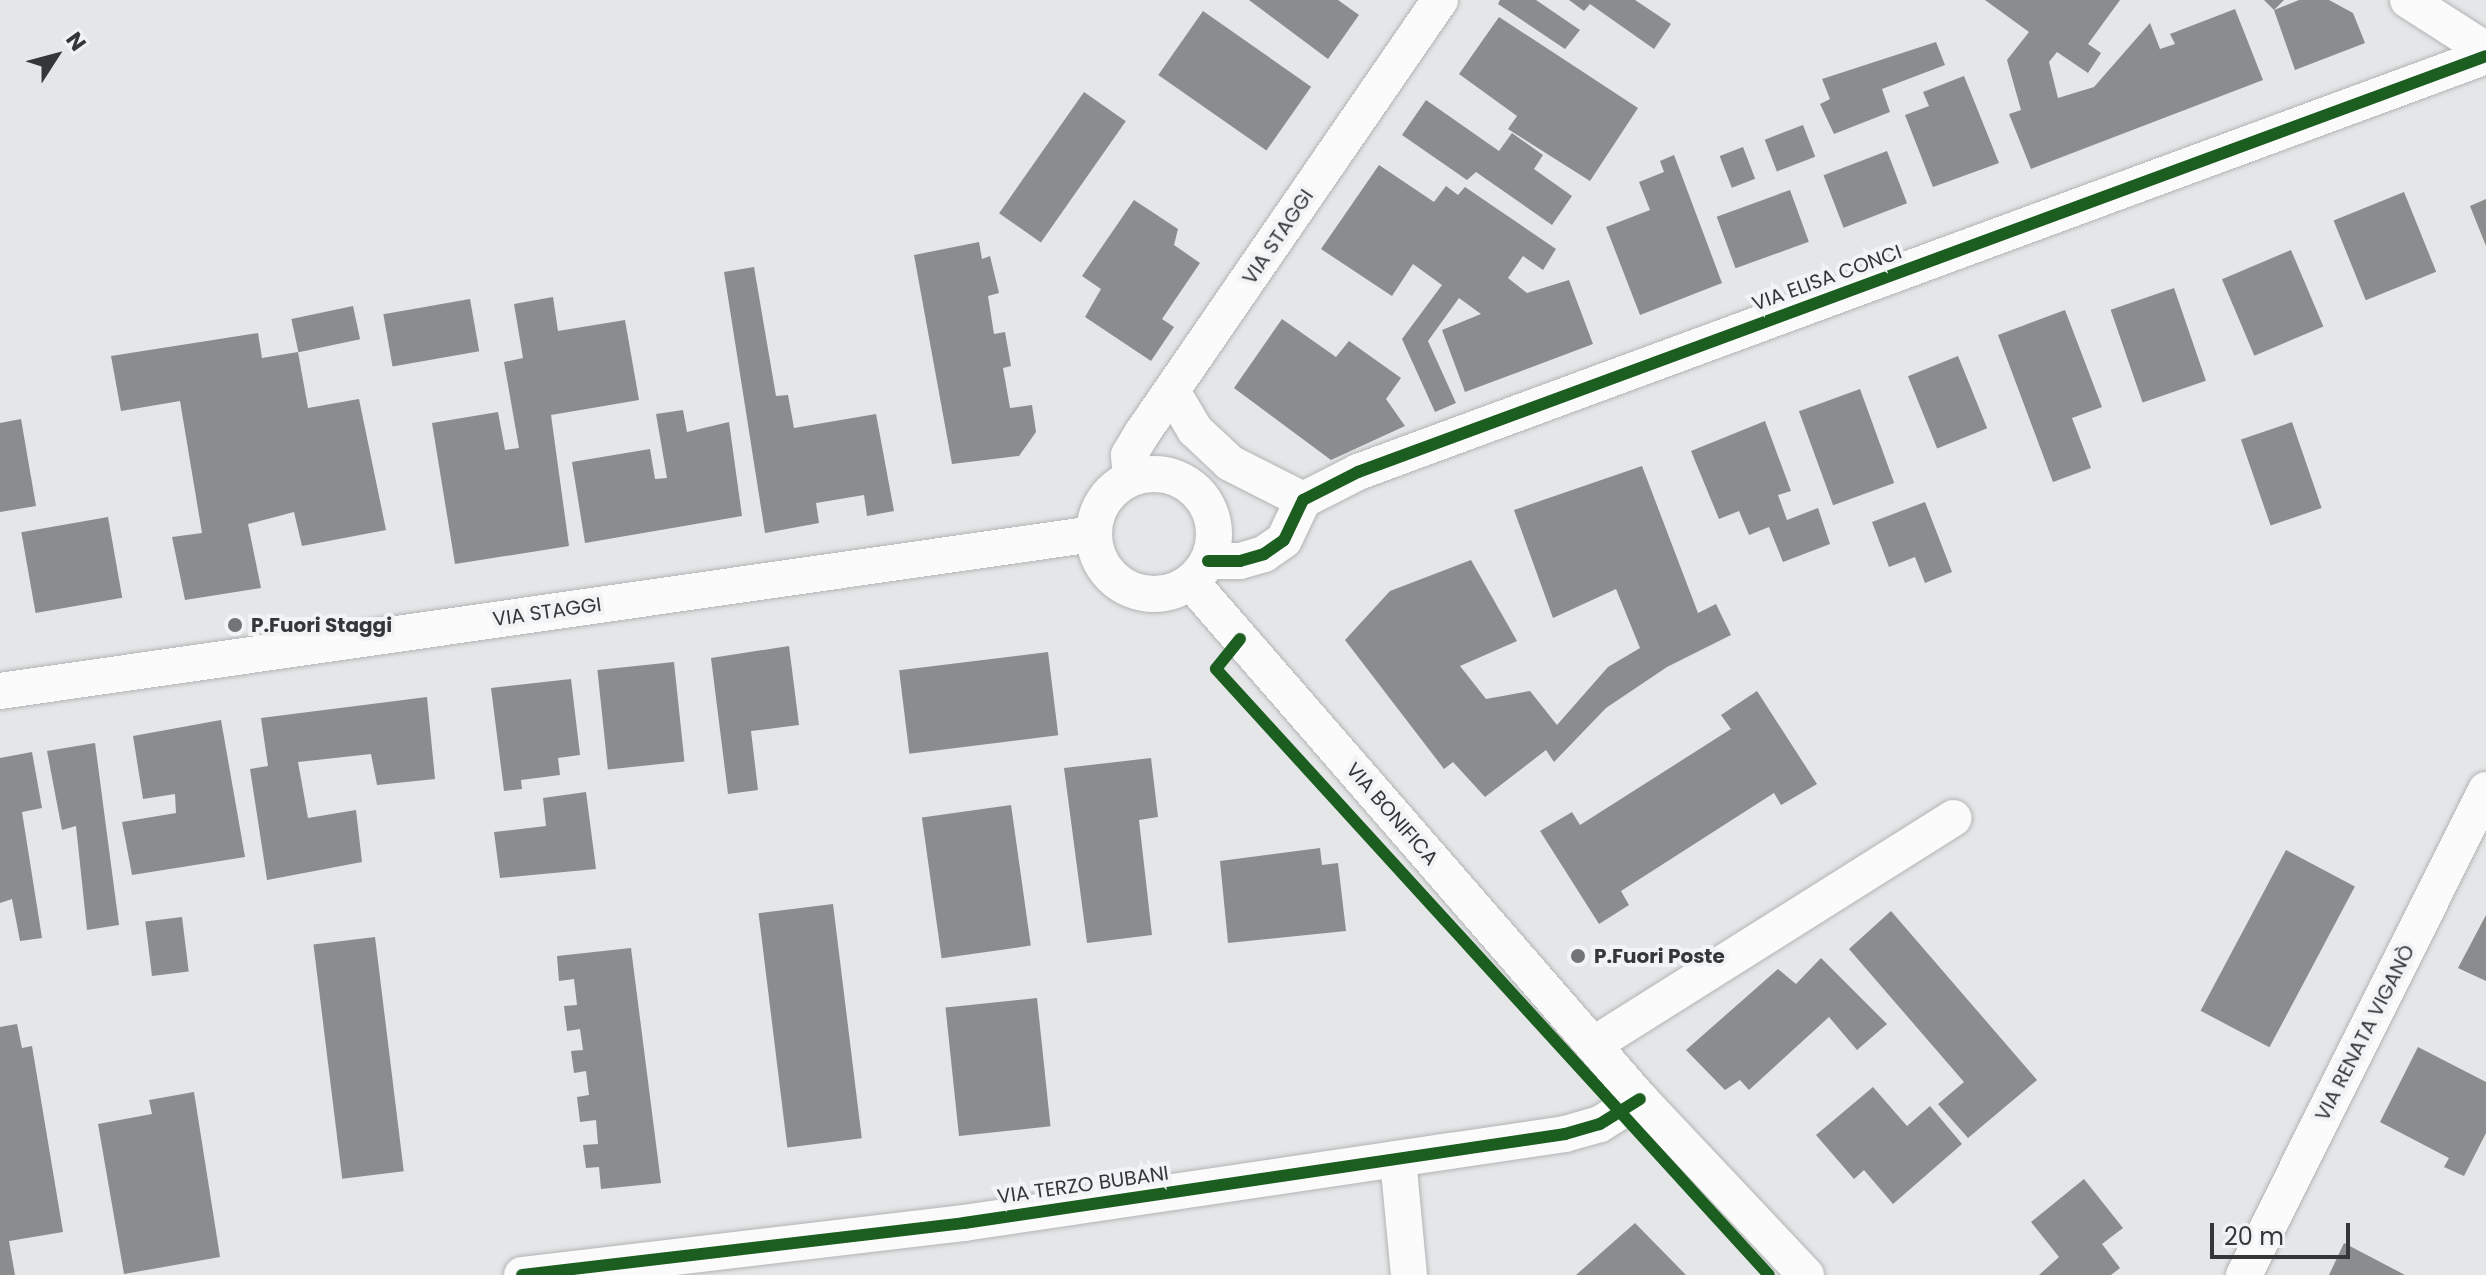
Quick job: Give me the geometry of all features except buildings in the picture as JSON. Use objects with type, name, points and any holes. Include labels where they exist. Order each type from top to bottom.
[{"type":"street","name":"VIA STAGGI","points":[[1131,478],[1129,455],[1440,0]]},
{"type":"street","points":[[2408,0],[2486,53]]},
{"type":"street","name":"VIA ELISA CONCI","points":[[1303,500],[1358,472],[2486,53]]},
{"type":"street","points":[[1173,393],[1195,430],[1230,463],[1303,500],[1284,540],[1264,554],[1199,571],[1155,594],[1119,583],[1097,553],[1094,534],[1104,500],[1131,478],[1152,473],[1191,486],[1213,520],[1199,571]]},
{"type":"street","name":"VIA STAGGI","points":[[0,691],[1094,534]]},
{"type":"street","name":"VIA BONIFICA","points":[[1199,571],[1593,1045],[1806,1275]]},
{"type":"street","name":"VIA RENATA VIGANÒ","points":[[2244,1275],[2486,790]]},
{"type":"street","points":[[1593,1045],[1953,818]]},
{"type":"street","name":"VIA TERZO BUBANI","points":[[522,1275],[669,1266],[1565,1134],[1600,1124],[1640,1099]]},
{"type":"street","points":[[1398,1159],[1409,1275]]},
{"type":"cycle path","points":[[1208,561],[1240,561],[1264,554],[1284,540],[1303,500],[1358,472],[2486,56]]},
{"type":"cycle path","points":[[1240,639],[1216,669],[1769,1275]]},
{"type":"cycle path","points":[[522,1275],[964,1223],[1565,1134],[1600,1124],[1640,1099]]},
{"type":"place","name":"P.Fuori Staggi","points":[[235,625]]},
{"type":"place","name":"P.Fuori Poste","points":[[1578,956]]}]
